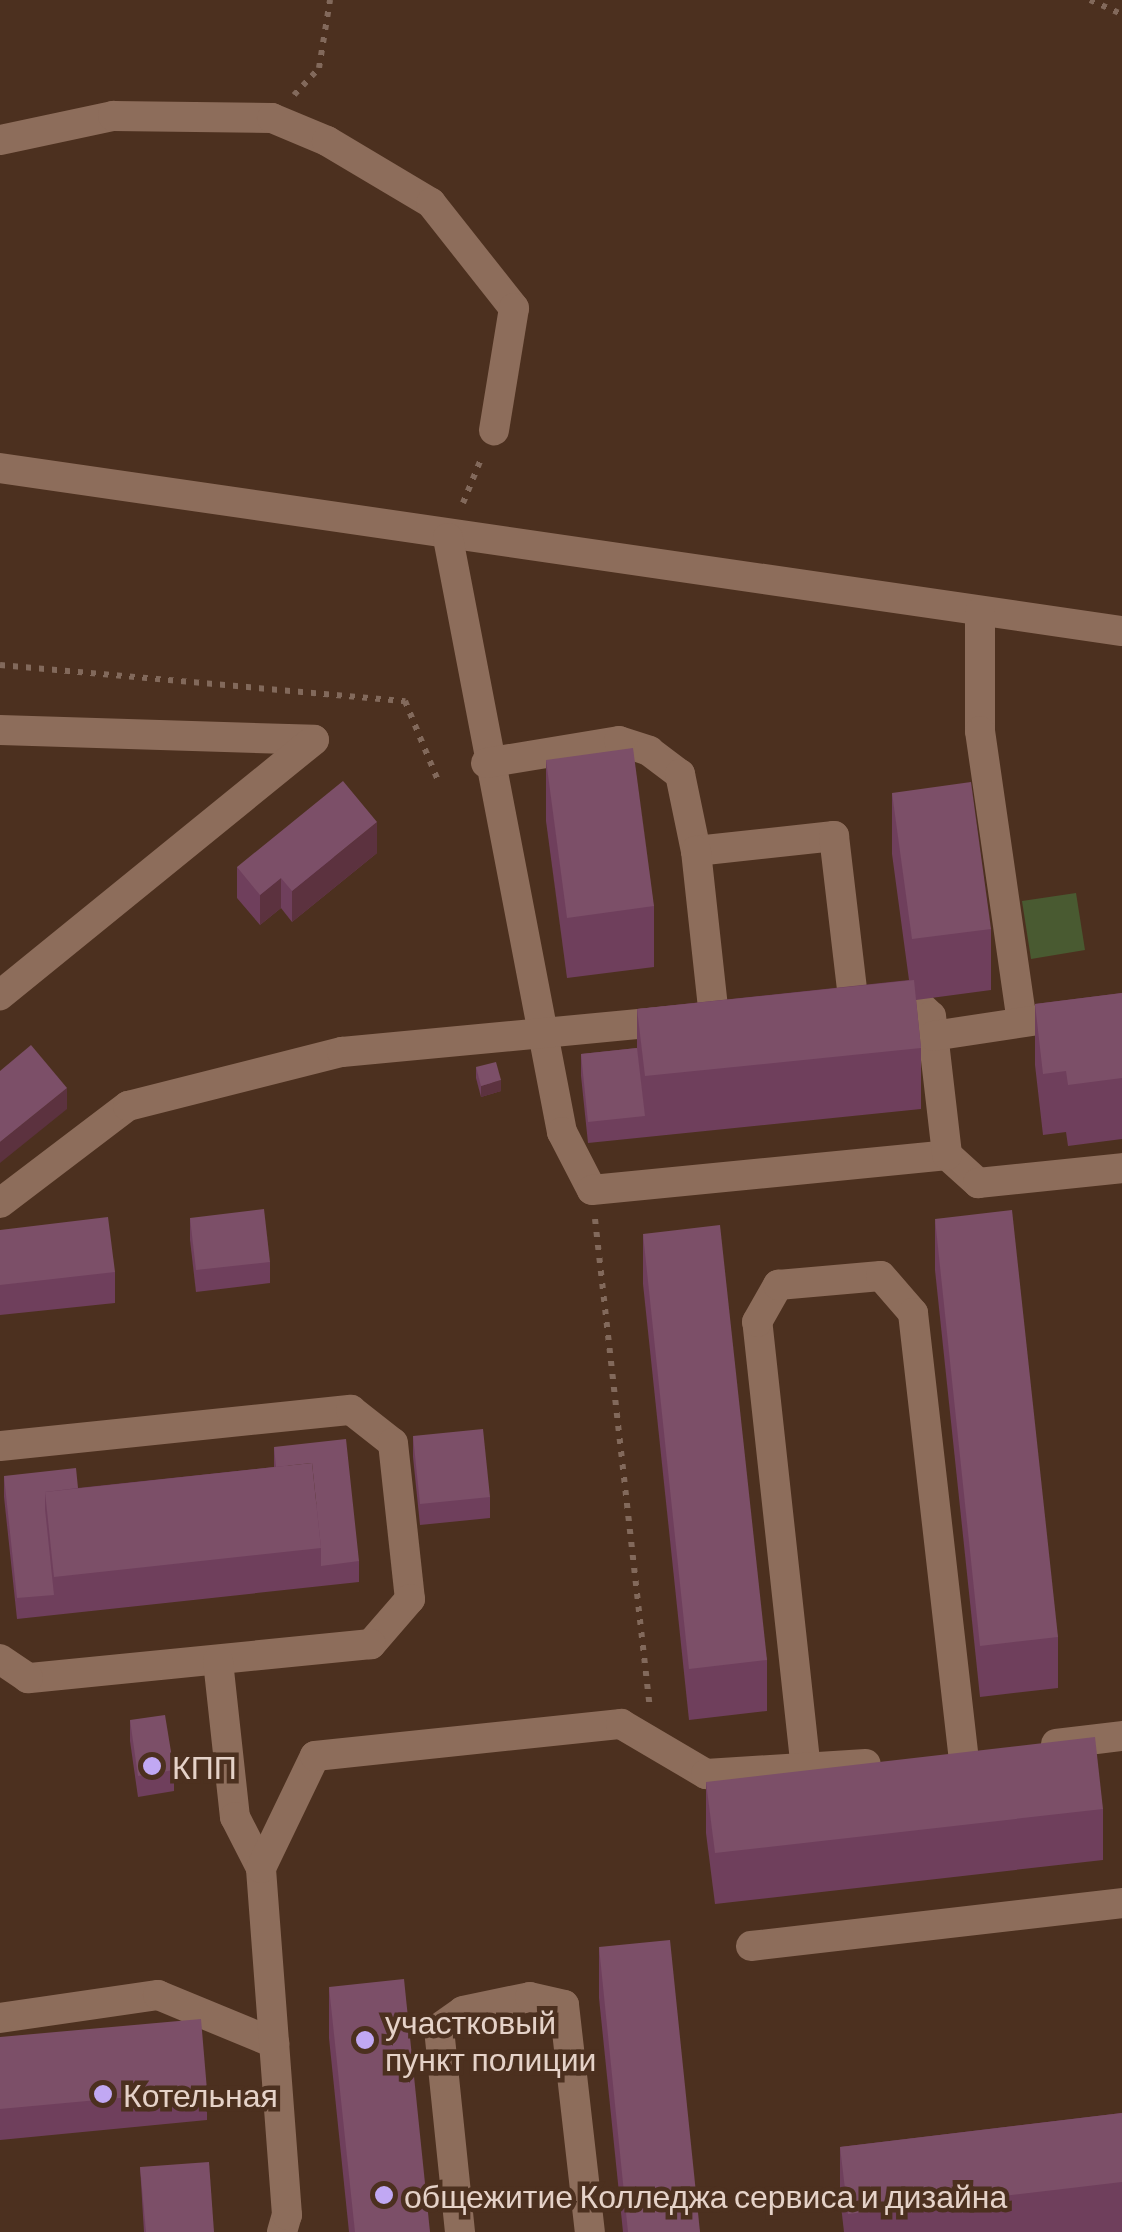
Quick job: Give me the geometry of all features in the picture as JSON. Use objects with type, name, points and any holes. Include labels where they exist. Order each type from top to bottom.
[{"type":"street","points":[[0,140],[113,116],[272,118],[431,203],[514,308],[494,430]]},
{"type":"street","points":[[0,468],[448,538],[1122,631]]},
{"type":"street","points":[[448,538],[486,763],[562,1132],[592,1190],[947,1155]]},
{"type":"street","points":[[980,612],[980,731],[1022,1022]]},
{"type":"street","points":[[0,730],[314,740],[0,995]]},
{"type":"street","points":[[486,763],[618,741],[649,751],[680,774],[696,851],[714,1016]]},
{"type":"street","points":[[696,851],[834,836],[854,1007]]},
{"type":"street","points":[[819,1009],[919,1005],[931,1016],[947,1155],[978,1182],[1122,1168]]},
{"type":"street","points":[[0,1203],[128,1106],[342,1052],[749,1014]]},
{"type":"street","points":[[933,1036],[1072,1014]]},
{"type":"street","points":[[806,1770],[756,1322],[778,1284],[881,1276],[913,1314],[962,1754]]},
{"type":"street","points":[[0,1446],[351,1410],[394,1443],[410,1599],[371,1644],[28,1678],[0,1658]]},
{"type":"street","points":[[218,1662],[235,1817],[261,1868],[287,2214],[282,2232]]},
{"type":"street","points":[[261,1868],[316,1756],[621,1724],[653,1739],[706,1774],[806,1770],[998,1750]]},
{"type":"street","points":[[1034,1746],[1122,1736]]},
{"type":"street","points":[[751,1946],[1122,1902]]},
{"type":"street","points":[[0,2018],[158,1994],[274,2043]]},
{"type":"street","points":[[460,2232],[440,2028],[463,2011],[530,1997],[564,2004],[590,2232]]},
{"type":"path","points":[[272,118],[319,68],[330,0]]},
{"type":"path","points":[[1090,0],[1122,14]]},
{"type":"path","points":[[448,538],[494,430]]},
{"type":"path","points":[[0,664],[404,701],[440,783]]},
{"type":"path","points":[[592,1190],[653,1739]]},
{"type":"green space","points":[[1076,893],[1085,950],[1031,959],[1022,901]]},
{"type":"building","points":[[633,748],[654,906],[567,918],[546,760]]},
{"type":"building","points":[[343,781],[377,822],[292,891],[281,878],[260,895],[237,867]]},
{"type":"building","points":[[971,782],[991,929],[912,939],[892,793]]},
{"type":"building","points":[[914,980],[921,1048],[645,1076],[637,1009]]},
{"type":"building","points":[[1122,993],[1122,1078],[1068,1085],[1066,1071],[1043,1074],[1035,1004]]},
{"type":"building","points":[[31,1045],[67,1088],[0,1142],[0,1071]]},
{"type":"building","points":[[637,1048],[645,1116],[588,1122],[581,1054]]},
{"type":"building","points":[[496,1062],[501,1080],[481,1086],[476,1067]]},
{"type":"building","points":[[264,1209],[270,1262],[196,1270],[190,1218]]},
{"type":"building","points":[[1012,1210],[1058,1637],[980,1646],[935,1219]]},
{"type":"building","points":[[108,1217],[115,1272],[0,1285],[0,1230]]},
{"type":"building","points":[[720,1225],[767,1660],[689,1669],[643,1234]]},
{"type":"building","points":[[483,1429],[490,1497],[420,1504],[413,1436]]},
{"type":"building","points":[[346,1439],[359,1561],[321,1566],[312,1463],[276,1467],[274,1447]]},
{"type":"building","points":[[312,1463],[321,1548],[54,1577],[45,1492]]},
{"type":"building","points":[[76,1468],[78,1488],[45,1492],[54,1595],[17,1598],[4,1476]]},
{"type":"building","points":[[165,1715],[174,1770],[138,1776],[130,1720]]},
{"type":"building","points":[[1095,1737],[1103,1809],[715,1853],[706,1782]]},
{"type":"building","points":[[670,1940],[700,2232],[628,2232],[599,1947]]},
{"type":"building","points":[[404,1979],[430,2232],[355,2232],[329,1987]]},
{"type":"building","points":[[201,2019],[207,2090],[0,2109],[0,2037]]},
{"type":"building","points":[[1122,2113],[1122,2182],[848,2214],[840,2147]]},
{"type":"building","points":[[209,2162],[214,2232],[146,2232],[140,2167]]},
{"type":"place","name":"КПП","points":[[152,1766]]},
{"type":"place","name":"участковый пункт полиции","points":[[365,2040]]},
{"type":"place","name":"Котельная","points":[[103,2094]]},
{"type":"place","name":"общежитие Колледжа сервиса и дизайна","points":[[384,2195]]}]
